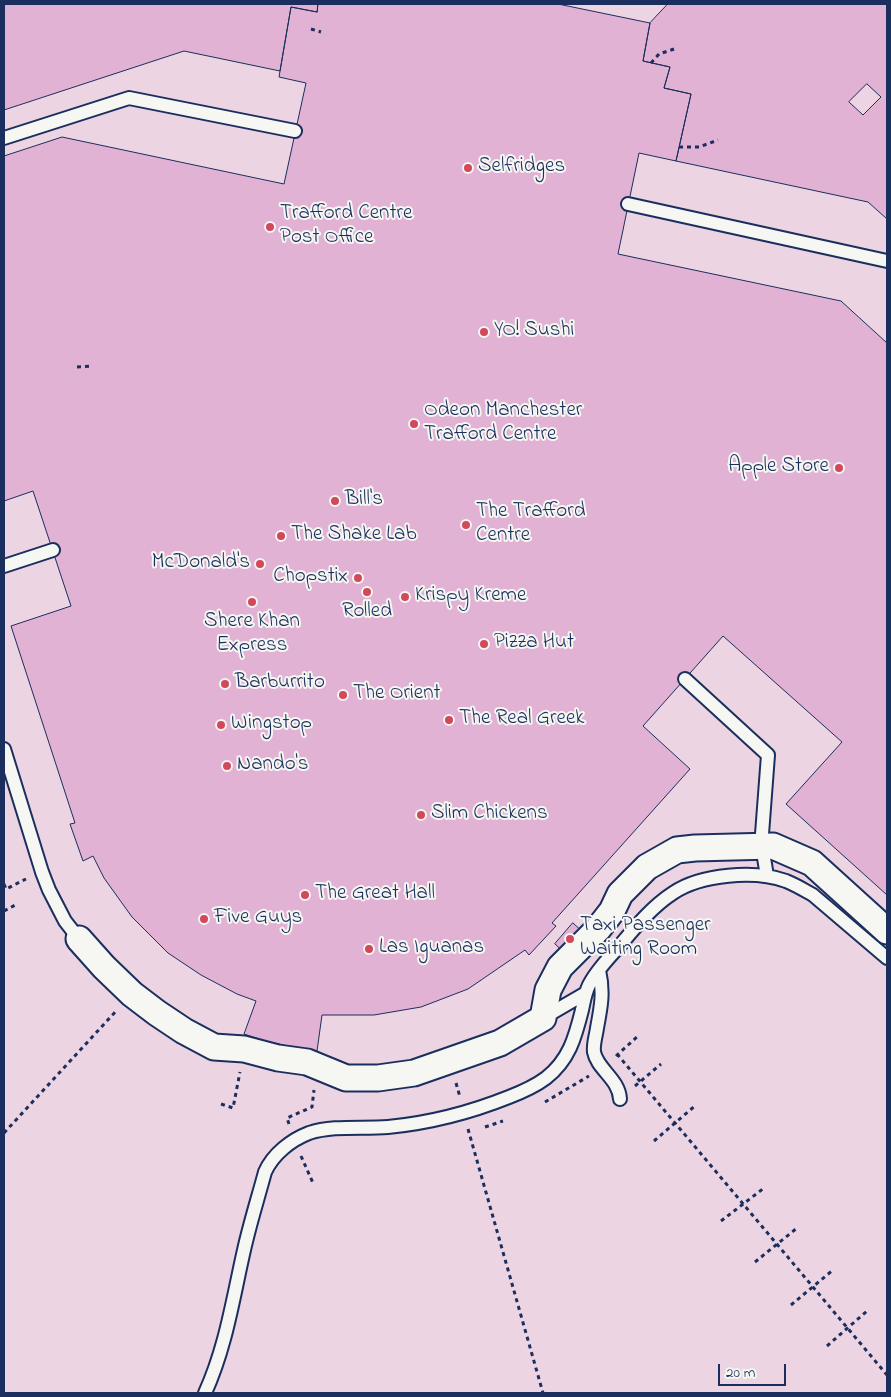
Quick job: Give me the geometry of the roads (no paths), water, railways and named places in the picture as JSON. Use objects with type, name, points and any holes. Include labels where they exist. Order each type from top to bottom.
[{"type":"street","points":[[80,939],[104,967],[132,994],[184,1031],[214,1047],[244,1049],[278,1058],[306,1062],[346,1078],[378,1078],[414,1073],[500,1043],[543,1018],[548,990],[560,967],[598,929],[612,911],[620,894],[647,867],[677,850],[773,846],[812,863],[887,931]]},
{"type":"lane","points":[[4,138],[130,98],[295,132]]},
{"type":"lane","points":[[628,204],[887,261]]},
{"type":"lane","points":[[4,566],[53,550]]},
{"type":"lane","points":[[685,679],[768,755],[762,846],[767,876]]},
{"type":"lane","points":[[4,749],[49,890],[65,921],[80,939]]},
{"type":"lane","points":[[205,1393],[226,1334],[244,1248],[269,1162],[294,1141],[322,1130],[388,1127],[464,1114],[522,1092],[540,1083],[556,1070],[567,1054],[575,1036],[589,985],[599,970],[642,920],[674,892],[703,879],[718,876],[767,876],[785,881],[801,887],[813,895],[887,958]]},
{"type":"lane","points":[[599,970],[602,1002],[594,1052],[597,1060],[618,1089],[620,1099]]},
{"type":"lane","points":[[543,1018],[586,994]]},
{"type":"place","name":"Selfridges","points":[[468,168]]},
{"type":"place","name":"Trafford Centre Post Office","points":[[270,227]]},
{"type":"place","name":"YO! Sushi","points":[[484,332]]},
{"type":"place","name":"Odeon Manchester Trafford Centre","points":[[414,424]]},
{"type":"place","name":"Apple Store","points":[[839,468]]},
{"type":"place","name":"Bill's","points":[[335,501]]},
{"type":"place","name":"The Trafford Centre","points":[[466,525]]},
{"type":"place","name":"The Shake Lab","points":[[281,536]]},
{"type":"place","name":"McDonald's","points":[[260,564]]},
{"type":"place","name":"Chopstix","points":[[358,578]]},
{"type":"place","name":"Rolled","points":[[367,592]]},
{"type":"place","name":"Krispy Kreme","points":[[405,597]]},
{"type":"place","name":"Shere Khan Express","points":[[252,602]]},
{"type":"place","name":"Pizza Hut","points":[[484,644]]},
{"type":"place","name":"Barburrito","points":[[225,684]]},
{"type":"place","name":"The Orient","points":[[343,695]]},
{"type":"place","name":"The Real Greek","points":[[449,720]]},
{"type":"place","name":"Wingstop","points":[[221,725]]},
{"type":"place","name":"Nando's","points":[[227,766]]},
{"type":"place","name":"Slim Chickens","points":[[421,815]]},
{"type":"place","name":"The Great Hall","points":[[305,895]]},
{"type":"place","name":"Five Guys","points":[[204,919]]},
{"type":"place","name":"Taxi Passenger Waiting Room","points":[[570,939]]},
{"type":"place","name":"Las Iguanas","points":[[369,949]]}]
